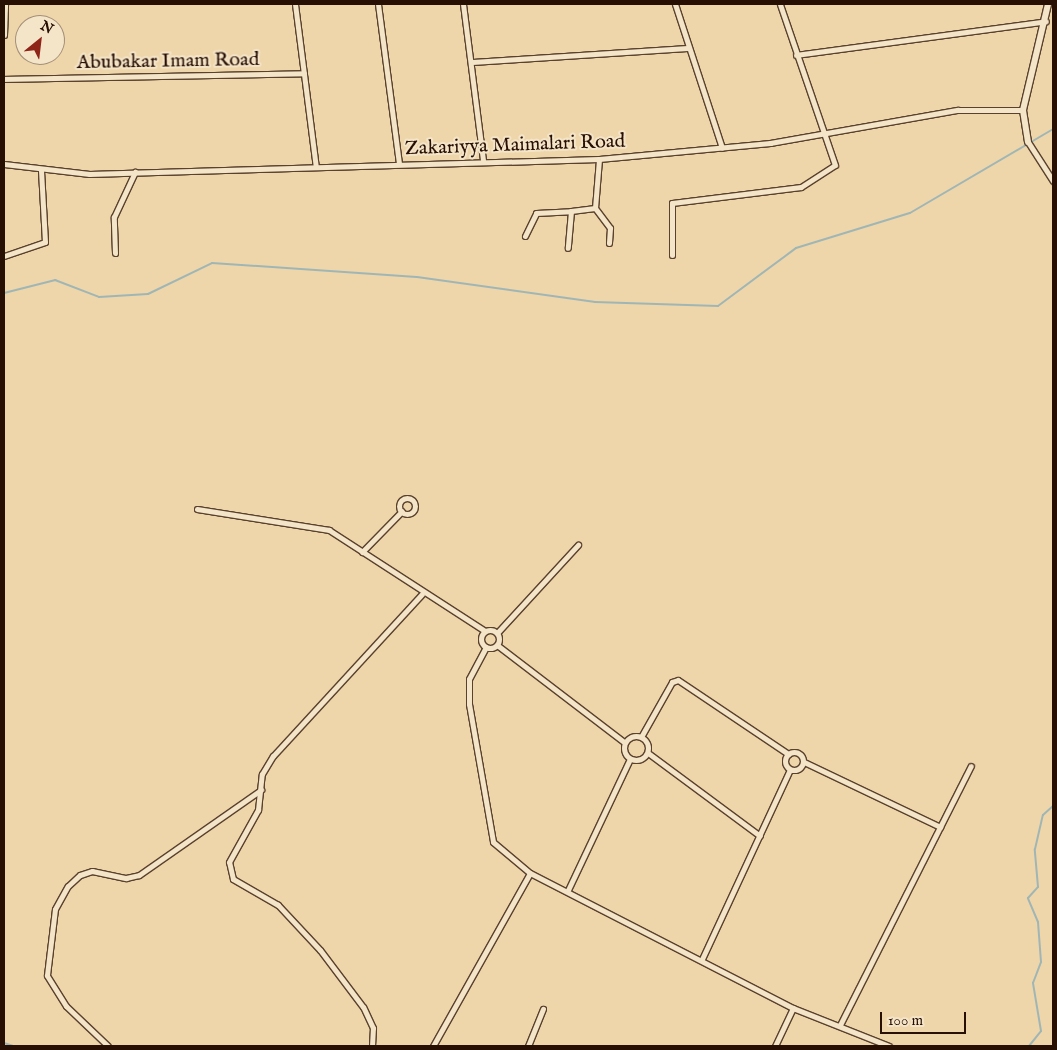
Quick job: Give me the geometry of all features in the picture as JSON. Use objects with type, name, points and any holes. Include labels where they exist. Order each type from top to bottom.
[{"type":"street","points":[[4,4],[4,35]]},
{"type":"street","points":[[295,4],[316,167]]},
{"type":"street","points":[[378,4],[399,164]]},
{"type":"street","points":[[463,4],[484,161]]},
{"type":"street","points":[[675,4],[722,148]]},
{"type":"street","points":[[672,254],[672,203],[792,189],[808,185],[835,165],[821,132],[780,4]]},
{"type":"street","points":[[1048,4],[1047,21],[1023,110],[1027,140],[1053,181]]},
{"type":"street","points":[[796,55],[1047,21]]},
{"type":"street","points":[[471,62],[689,48]]},
{"type":"street","name":"Abubakar Imam Road","points":[[4,79],[304,73]]},
{"type":"street","name":"Zakariyya Maimalari Road","points":[[4,164],[41,170],[135,172],[599,158],[722,148],[980,108],[1023,110]]},
{"type":"street","points":[[599,158],[595,208],[610,228],[609,243]]},
{"type":"street","points":[[4,256],[45,242],[41,170]]},
{"type":"street","points":[[116,253],[114,217],[135,172]]},
{"type":"street","points":[[525,236],[536,213],[595,208]]},
{"type":"street","points":[[568,248],[571,210]]},
{"type":"street","points":[[197,509],[319,526],[362,552],[422,594],[485,631],[496,633]]},
{"type":"street","points":[[362,552],[402,511]]},
{"type":"street","points":[[496,633],[578,545]]},
{"type":"street","points":[[372,1046],[373,1028],[364,1007],[320,950],[278,905],[233,879],[228,870],[258,810],[262,774],[273,756],[422,594]]},
{"type":"street","points":[[485,631],[481,642],[486,647]]},
{"type":"street","points":[[496,633],[498,645],[625,743],[630,758],[568,890]]},
{"type":"street","points":[[486,647],[498,645]]},
{"type":"street","points":[[486,647],[469,678],[469,704],[485,816],[493,842],[530,873],[568,890],[793,1008],[889,1046]]},
{"type":"street","points":[[625,743],[641,737],[672,682],[678,680],[788,754],[799,752],[804,762],[940,828]]},
{"type":"street","points":[[641,737],[648,753],[760,836]]},
{"type":"street","points":[[630,758],[640,760],[648,753]]},
{"type":"street","points":[[702,959],[790,769],[788,754]]},
{"type":"street","points":[[790,769],[804,762]]},
{"type":"street","points":[[840,1026],[971,766]]},
{"type":"street","points":[[108,1046],[66,1006],[47,975],[55,909],[68,886],[80,875],[92,871],[126,878],[139,875],[261,790]]},
{"type":"street","points":[[433,1046],[530,873]]},
{"type":"street","points":[[775,1046],[793,1008]]},
{"type":"street","points":[[528,1046],[543,1009]]},
{"type":"waterway","points":[[4,293],[55,280],[99,297],[148,294],[212,263],[417,277],[595,302],[718,306],[796,248],[910,213],[1053,129]]},
{"type":"waterway","points":[[1029,1046],[1041,1031],[1033,983],[1041,962],[1038,922],[1028,898],[1038,887],[1035,849],[1043,815],[1053,806]]},
{"type":"waterway","points":[[4,1043],[13,1046]]}]
